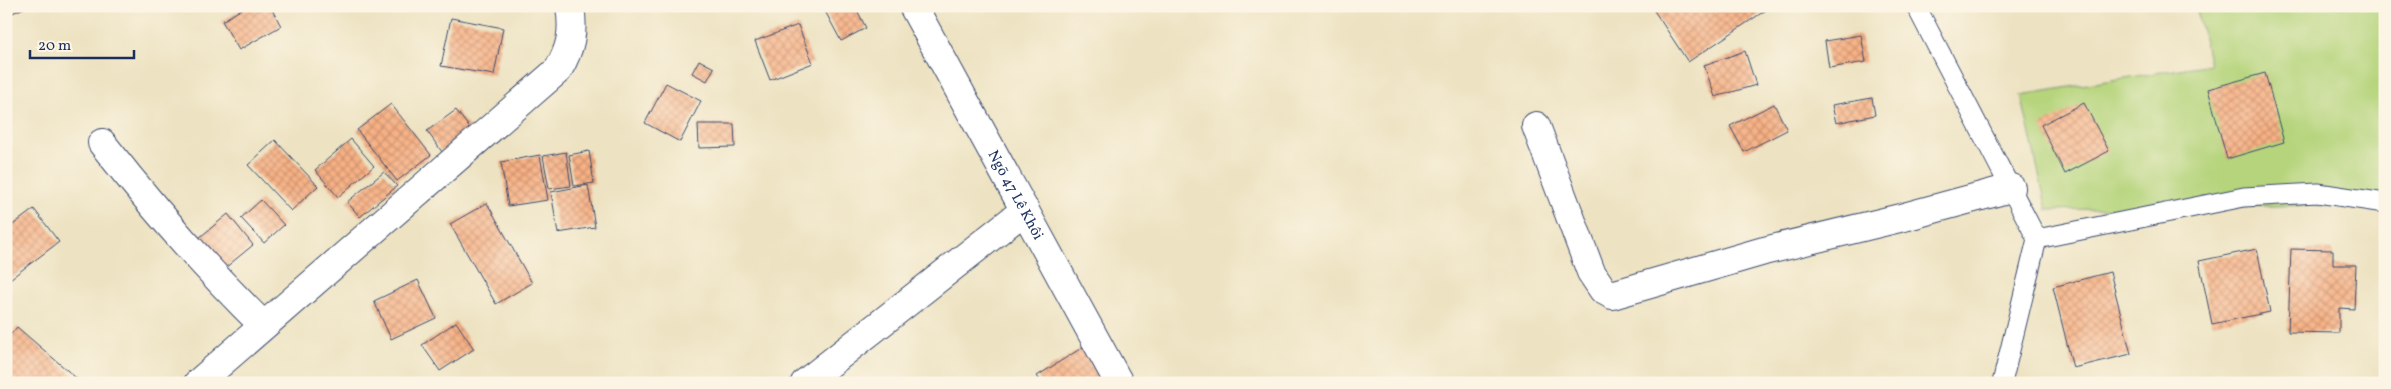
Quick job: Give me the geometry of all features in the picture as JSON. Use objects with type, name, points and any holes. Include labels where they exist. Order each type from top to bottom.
[{"type":"street","points":[[198,383],[263,324],[558,70],[568,52],[572,20],[570,6]]},
{"type":"street","name":"Ngõ 47 Lê Khôi","points":[[913,6],[1119,383]]},
{"type":"street","points":[[1536,126],[1592,272],[1603,290],[1612,295],[1764,251],[1904,217],[2011,188]]},
{"type":"street","points":[[102,143],[145,198],[218,281],[263,324]]},
{"type":"street","points":[[806,383],[1025,210]]},
{"type":"lane","points":[[1916,6],[2037,239],[2002,383]]},
{"type":"lane","points":[[2037,239],[2244,198],[2318,193],[2385,203]]},
{"type":"green space","points":[[2196,6],[2385,6],[2385,204],[2047,210],[2021,95],[2210,64]]},
{"type":"building","points":[[6,6],[28,6],[6,16]]},
{"type":"building","points":[[247,6],[270,6],[281,26],[239,50],[222,21]]},
{"type":"building","points":[[835,6],[855,6],[866,28],[841,41],[825,11]]},
{"type":"building","points":[[1651,6],[1772,6],[1688,62]]},
{"type":"building","points":[[451,18],[503,28],[494,75],[441,66]]},
{"type":"building","points":[[798,25],[813,63],[770,80],[755,41]]},
{"type":"building","points":[[1861,35],[1866,62],[1829,68],[1825,41]]},
{"type":"building","points":[[1745,51],[1756,85],[1715,97],[1704,65]]},
{"type":"building","points":[[699,60],[714,68],[707,81],[692,73]]},
{"type":"building","points":[[2265,73],[2284,142],[2227,159],[2208,89]]},
{"type":"building","points":[[666,83],[701,101],[680,142],[645,123]]},
{"type":"building","points":[[1872,98],[1875,115],[1836,123],[1832,105]]},
{"type":"building","points":[[2084,103],[2109,151],[2065,174],[2041,125]]},
{"type":"building","points":[[391,104],[431,155],[397,181],[357,130]]},
{"type":"building","points":[[1774,104],[1787,130],[1744,152],[1730,126]]},
{"type":"building","points":[[456,110],[475,135],[445,156],[427,131]]},
{"type":"building","points":[[698,124],[734,124],[735,147],[699,148]]},
{"type":"building","points":[[351,139],[374,166],[338,197],[315,170]]},
{"type":"building","points":[[275,140],[318,186],[291,211],[248,165]]},
{"type":"building","points":[[589,151],[594,183],[574,186],[569,155]]},
{"type":"building","points":[[566,152],[571,186],[549,189],[543,156]]},
{"type":"building","points":[[540,155],[548,200],[508,206],[501,162]]},
{"type":"building","points":[[384,172],[397,186],[360,217],[347,202]]},
{"type":"building","points":[[588,185],[595,227],[558,233],[551,192]]},
{"type":"building","points":[[261,200],[284,225],[264,243],[241,218]]},
{"type":"building","points":[[487,203],[532,283],[496,304],[450,224]]},
{"type":"building","points":[[34,209],[59,242],[6,282],[6,230]]},
{"type":"building","points":[[228,214],[253,245],[219,273],[194,242]]},
{"type":"building","points":[[2257,249],[2270,312],[2212,324],[2199,261]]},
{"type":"building","points":[[2291,249],[2333,250],[2333,265],[2356,265],[2354,309],[2339,308],[2339,333],[2288,332]]},
{"type":"building","points":[[2110,272],[2131,354],[2073,368],[2053,287]]},
{"type":"building","points":[[418,280],[436,318],[391,339],[374,301]]},
{"type":"building","points":[[456,322],[474,349],[440,371],[422,345]]},
{"type":"building","points":[[17,327],[82,383],[9,383],[6,381],[6,340]]},
{"type":"building","points":[[1083,347],[1106,383],[1042,383],[1037,376]]}]
